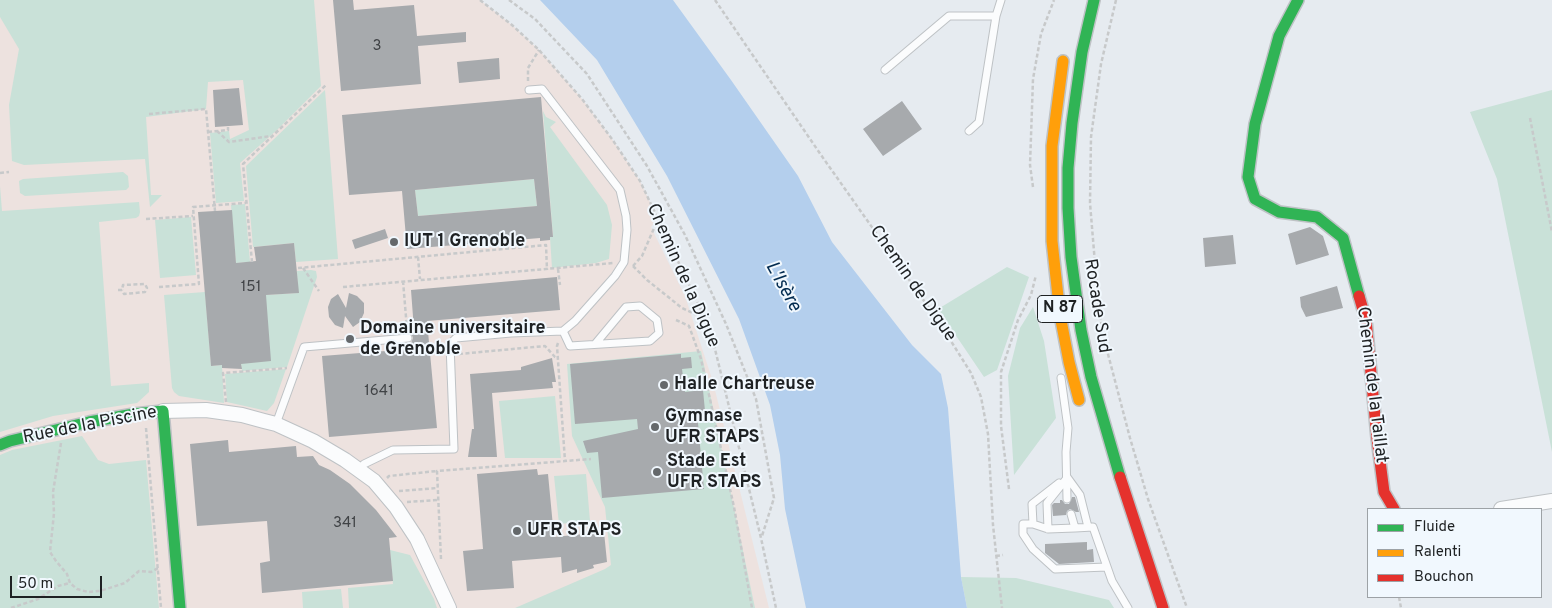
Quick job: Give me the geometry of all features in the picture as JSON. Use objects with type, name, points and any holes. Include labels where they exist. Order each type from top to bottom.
[{"type":"main road","name":"Rocade Sud","points":[[1094,0],[1082,52],[1072,123],[1068,208],[1071,265],[1081,330],[1096,396],[1113,455],[1163,608]]},
{"type":"main road","name":"Chemin de la Taillat","points":[[1298,0],[1276,45],[1255,124],[1248,178],[1255,199],[1279,212],[1317,217],[1343,238],[1366,320],[1384,492],[1393,508]]},
{"type":"main road","name":"Rocade Sud","points":[[1064,51],[1052,146],[1052,240],[1064,338],[1083,412]]},
{"type":"main road","name":"Rue de la Piscine","points":[[0,445],[88,422],[163,411]]},
{"type":"main road","points":[[163,411],[180,608]]},
{"type":"street","name":"Rue de la Piscine","points":[[163,411],[206,410],[242,415],[276,424],[313,441],[359,470],[384,492],[417,539],[449,608]]},
{"type":"street","points":[[1507,508],[1552,501]]},
{"type":"lane","points":[[969,131],[979,122],[996,16],[1001,0]]},
{"type":"lane","points":[[885,70],[949,16],[996,16]]},
{"type":"lane","points":[[359,470],[364,464],[393,450],[454,449],[450,344],[456,338],[563,331],[576,321],[614,276],[624,260],[627,230],[620,190],[542,89],[528,90]]},
{"type":"lane","points":[[1052,240],[1054,329]]},
{"type":"lane","points":[[563,331],[570,346],[650,341],[659,333],[657,320],[640,306],[626,308],[596,343]]},
{"type":"lane","points":[[276,424],[304,347],[408,338]]},
{"type":"lane","points":[[1060,366],[1068,428],[1066,452],[1067,499]]},
{"type":"lane","points":[[1033,524],[1032,504],[1067,477]]},
{"type":"lane","points":[[1067,477],[1080,495],[1088,527]]},
{"type":"lane","points":[[1048,529],[1047,503],[1067,477]]},
{"type":"lane","points":[[1071,514],[1075,528]]},
{"type":"lane","points":[[1107,567],[1055,570],[1033,548],[1023,534],[1023,524],[1033,524],[1048,529],[1093,527],[1112,581],[1128,608]]},
{"type":"path","name":"Chemin de la Digue","points":[[480,0],[540,50],[582,99],[640,181],[703,314],[714,345],[776,608]]},
{"type":"path","points":[[509,0],[535,19],[587,74],[648,166],[685,235],[726,324],[756,399],[774,498],[761,538]]},
{"type":"path","name":"Chemin de Digue","points":[[715,0],[939,322],[972,373],[981,397],[988,434],[996,556],[1002,608]]},
{"type":"path","points":[[1033,193],[1030,165],[1033,78],[1041,34],[1054,0]]},
{"type":"path","points":[[1116,0],[1101,64],[1091,137],[1090,203],[1098,300],[1103,335],[1130,438],[1148,499],[1187,608]]},
{"type":"path","points":[[528,90],[528,68],[540,50]]},
{"type":"path","points":[[252,262],[243,164],[326,85]]},
{"type":"path","points":[[149,114],[206,109],[214,211]]},
{"type":"path","points":[[1530,118],[1552,232]]},
{"type":"path","points":[[208,132],[228,130],[228,127]]},
{"type":"path","points":[[217,131],[229,142],[273,136]]},
{"type":"path","points":[[0,173],[9,172]]},
{"type":"path","points":[[200,284],[193,207],[246,202]]},
{"type":"path","points":[[146,219],[194,216]]},
{"type":"path","points":[[633,266],[642,256],[658,219]]},
{"type":"path","points":[[298,268],[546,246],[547,270]]},
{"type":"path","points":[[418,256],[420,279]]},
{"type":"path","points":[[343,286],[558,269],[624,260],[682,308],[694,314],[703,314]]},
{"type":"path","points":[[303,268],[319,291]]},
{"type":"path","points":[[558,269],[560,285]]},
{"type":"path","points":[[1008,489],[1001,426],[1001,372],[1018,320],[1031,295],[1037,272]]},
{"type":"path","points":[[403,281],[408,338]]},
{"type":"path","points":[[145,284],[147,288],[145,292],[124,294],[120,290],[123,285],[145,284]]},
{"type":"path","points":[[159,287],[204,284]]},
{"type":"path","points":[[676,320],[689,326],[701,359],[734,507],[752,608]]},
{"type":"path","points":[[563,331],[557,346],[565,461]]},
{"type":"path","points":[[451,355],[545,346],[554,357],[558,358]]},
{"type":"path","points":[[223,373],[288,368]]},
{"type":"path","points":[[223,369],[226,405]]},
{"type":"path","points":[[146,424],[161,608]]},
{"type":"path","points":[[61,437],[54,486],[54,513],[50,552],[67,574],[70,583],[77,589],[88,592],[100,592],[124,583],[139,571],[151,572],[158,568]]},
{"type":"path","points":[[387,477],[436,471],[591,459]]},
{"type":"path","points":[[436,471],[441,563]]},
{"type":"path","points":[[395,491],[437,488]]},
{"type":"path","points":[[403,502],[438,500]]},
{"type":"path","points":[[996,556],[1003,555]]},
{"type":"path","points":[[11,608],[38,600],[58,586],[70,583]]},
{"type":"shaded area","name":"Domaine universitaire de Grenoble","points":[[0,0],[480,0],[512,25],[539,50],[582,99],[640,181],[658,219],[651,227],[685,296],[713,382],[769,608],[0,608]]},
{"type":"green space","points":[[0,0],[314,0],[321,86],[278,129],[240,163],[244,201],[216,203],[210,133],[229,131],[230,139],[249,130],[243,80],[208,82],[206,109],[146,117],[151,195],[162,195],[150,207],[145,159],[24,165],[12,161],[9,105],[19,49],[0,17]]},
{"type":"green space","points":[[325,90],[338,259],[296,262],[294,243],[253,247],[246,166]]},
{"type":"green space","points":[[1552,90],[1552,452],[1497,179],[1470,112]]},
{"type":"green space","points":[[543,111],[546,117],[556,122],[550,127],[607,205],[612,225],[609,259],[596,263],[552,268],[550,237],[553,236]]},
{"type":"green space","points":[[123,172],[128,176],[129,187],[126,190],[25,196],[20,193],[19,181],[23,179]]},
{"type":"green space","points":[[534,179],[537,206],[418,216],[415,190]]},
{"type":"green space","points":[[0,186],[2,211],[139,202],[140,212],[136,218],[99,222],[111,386],[149,383],[149,392],[137,403],[53,416],[0,432]]},
{"type":"green space","points":[[245,204],[250,262],[236,263],[231,205]]},
{"type":"green space","points":[[191,217],[196,275],[160,278],[155,220]]},
{"type":"green space","points":[[1007,267],[1029,277],[997,370],[984,377],[938,309]]},
{"type":"green space","points":[[297,271],[316,271],[317,277],[287,367],[242,371],[241,364],[266,295],[298,293]]},
{"type":"green space","points":[[205,292],[211,366],[222,365],[224,403],[179,396],[172,388],[164,295]]},
{"type":"green space","points":[[1033,307],[1044,341],[1056,418],[1014,475],[1008,376],[1020,328]]},
{"type":"green space","name":"Stade Est UFR STAPS","points":[[701,351],[755,608],[515,608],[611,565],[605,507],[572,436],[567,364]]},
{"type":"green space","points":[[286,369],[274,403],[267,411],[227,402],[225,374]]},
{"type":"green space","points":[[555,396],[561,458],[505,458],[499,401]]},
{"type":"green space","points":[[82,436],[98,460],[109,464],[146,460],[159,608],[0,608],[0,455],[12,450]]},
{"type":"green space","points":[[586,474],[590,521],[559,524],[554,476]]},
{"type":"green space","points":[[390,550],[410,555],[437,608],[349,608],[348,588],[393,584]]},
{"type":"green space","points":[[961,577],[1016,578],[1109,600],[1114,608],[967,608]]},
{"type":"green space","points":[[341,589],[343,608],[303,608],[302,592]]},
{"type":"water","name":"L'Isère","points":[[540,0],[673,0],[798,176],[832,242],[912,345],[941,374],[948,408],[961,577],[967,608],[806,608],[785,509],[780,455],[770,405],[739,319],[667,176],[597,60]]},
{"type":"building","points":[[333,0],[353,0],[354,10],[414,5],[417,36],[466,32],[466,42],[418,46],[421,84],[341,91]]},
{"type":"building","points":[[499,58],[500,79],[459,83],[457,62]]},
{"type":"building","points":[[239,88],[243,125],[215,127],[213,90]]},
{"type":"building","points":[[541,97],[553,237],[550,237],[550,240],[540,241],[540,238],[407,249],[402,191],[349,195],[342,115]],"holes":[[[534,179],[537,206],[418,216],[415,190]]]},
{"type":"building","points":[[902,101],[922,129],[883,156],[863,129]]},
{"type":"building","points":[[232,210],[236,263],[256,261],[254,247],[294,243],[299,293],[266,295],[271,361],[241,364],[242,369],[222,368],[222,365],[211,366],[198,212]]},
{"type":"building","points":[[1310,227],[1323,236],[1329,255],[1296,265],[1288,234]]},
{"type":"building","points":[[385,229],[388,238],[355,249],[352,240]]},
{"type":"building","points":[[1233,235],[1236,264],[1205,267],[1203,238]]},
{"type":"building","points":[[557,277],[560,310],[427,321],[437,428],[329,437],[322,356],[411,349],[413,338],[410,330],[414,330],[411,290]]},
{"type":"building","points":[[1337,286],[1343,308],[1306,317],[1301,307],[1300,297]]},
{"type":"building","points":[[349,293],[357,296],[364,303],[364,313],[360,322],[353,327],[345,316],[343,328],[335,325],[329,317],[328,307],[331,299],[338,294],[346,308]]},
{"type":"building","name":"Gymnase UFR STAPS","points":[[681,354],[681,358],[691,357],[692,368],[682,369],[685,392],[703,390],[705,411],[697,412],[704,489],[602,498],[598,452],[587,453],[583,441],[638,429],[637,419],[575,424],[570,364]]},
{"type":"building","points":[[552,358],[556,382],[552,382],[553,388],[492,393],[497,457],[468,457],[472,429],[474,429],[470,374],[521,370],[521,367]]},
{"type":"building","points":[[228,440],[229,452],[296,446],[297,457],[313,456],[319,465],[350,484],[376,510],[397,537],[389,538],[393,581],[262,593],[260,563],[270,561],[267,521],[197,526],[190,444]]},
{"type":"building","name":"UFR STAPS","points":[[537,469],[538,475],[548,474],[554,537],[604,532],[607,562],[593,565],[594,568],[577,573],[577,569],[562,573],[561,557],[512,561],[514,588],[467,591],[463,551],[483,549],[477,474]]},
{"type":"building","points":[[1072,497],[1075,497],[1079,512],[1070,509],[1066,515],[1053,516],[1052,505],[1054,503],[1060,503],[1060,500],[1062,500],[1065,504],[1069,504]]},
{"type":"building","points":[[1087,542],[1087,550],[1093,549],[1094,562],[1059,564],[1045,553],[1045,544]]},
{"type":"traffic: fast","points":[[1094,0],[1082,52],[1072,123],[1068,168],[1068,208],[1071,257],[1081,330],[1091,377],[1120,477]]},
{"type":"traffic: fast","points":[[1298,0],[1279,36],[1255,124],[1248,177],[1255,199],[1279,212],[1317,217],[1343,238],[1359,296]]},
{"type":"traffic: fast","points":[[0,445],[89,422],[163,411],[180,608]]},
{"type":"traffic: slow","points":[[1063,61],[1052,146],[1052,241],[1060,315],[1079,400]]},
{"type":"traffic: jam","points":[[1359,296],[1366,320],[1384,492],[1393,508]]},
{"type":"traffic: jam","points":[[1120,477],[1163,608]]},
{"type":"place","name":"IUT 1 Grenoble","points":[[394,242]]},
{"type":"place","name":"Domaine universitaire de Grenoble","points":[[350,339]]},
{"type":"place","name":"Halle Chartreuse","points":[[664,385]]},
{"type":"place","name":"Gymnase UFR STAPS","points":[[655,427]]},
{"type":"place","name":"Stade Est UFR STAPS","points":[[657,472]]},
{"type":"place","name":"UFR STAPS","points":[[517,531]]}]
